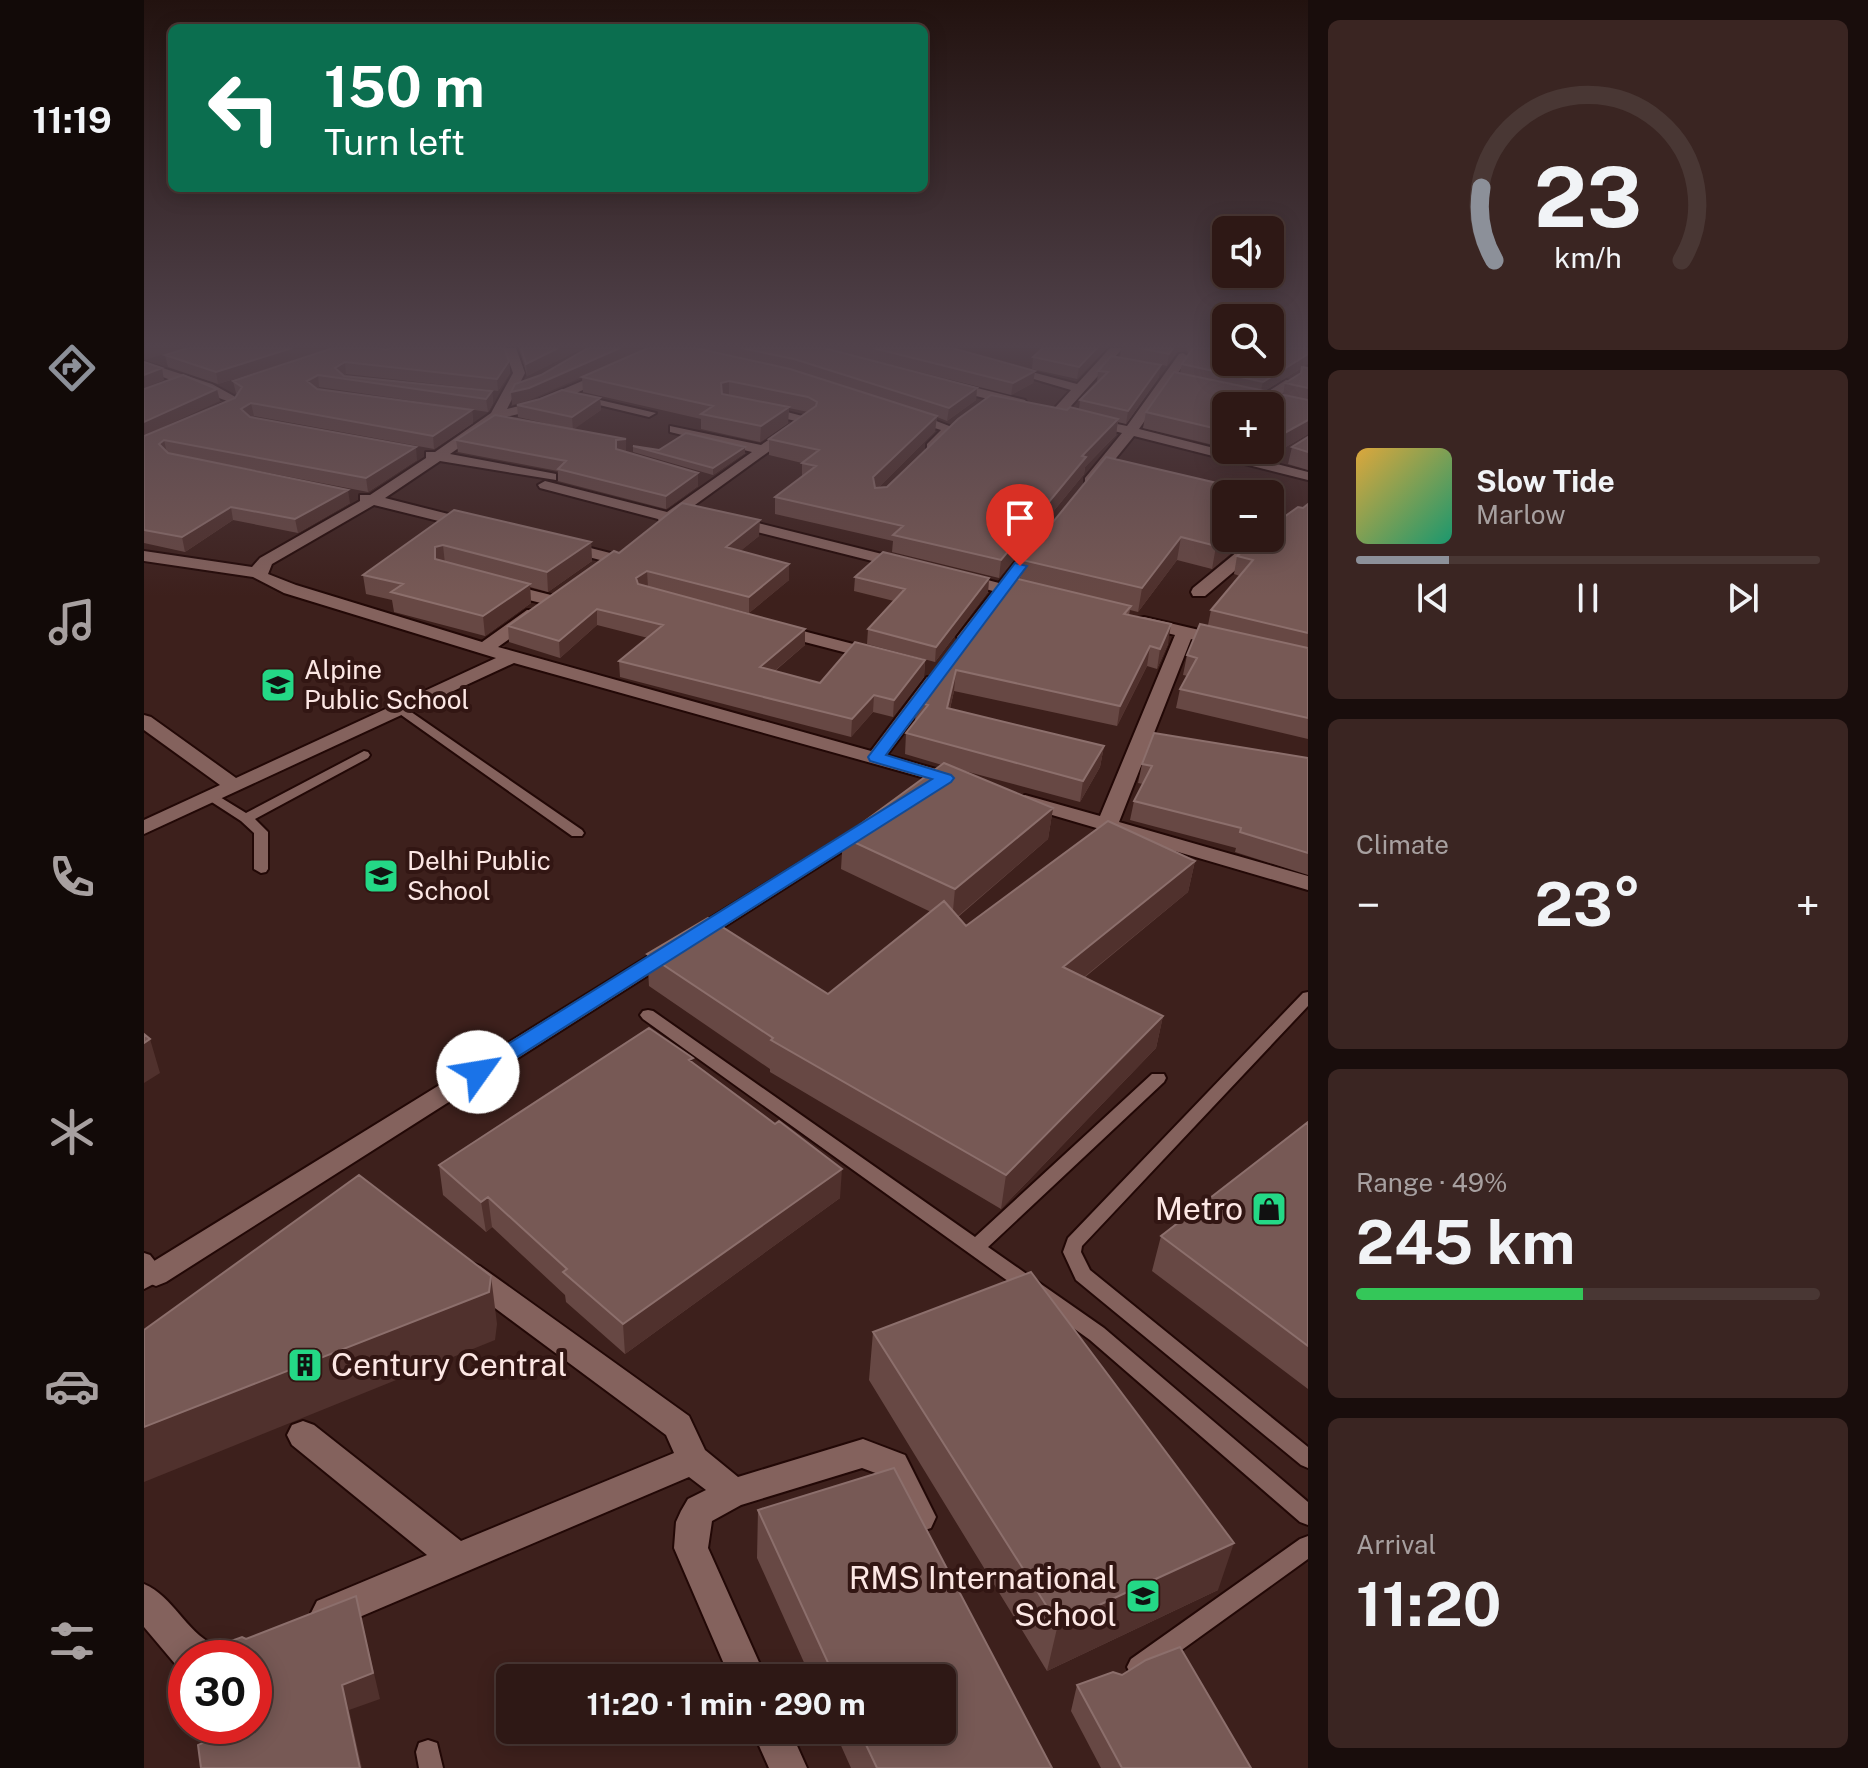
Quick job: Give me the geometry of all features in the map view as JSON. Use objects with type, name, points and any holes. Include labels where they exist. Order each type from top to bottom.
[{"type":"street","points":[[258,573],[266,561],[372,500],[461,431]]},
{"type":"street","points":[[681,431],[763,450]]},
{"type":"street","points":[[647,533],[670,517],[708,481],[791,431]]},
{"type":"street","points":[[920,459],[950,431]]},
{"type":"street","points":[[1081,491],[1131,431]]},
{"type":"street","points":[[1133,431],[1276,462],[1308,476]]},
{"type":"street","points":[[429,455],[548,481],[670,517]]},
{"type":"street","points":[[341,493],[492,529]]},
{"type":"street","points":[[742,524],[1047,599]]},
{"type":"street","points":[[957,648],[1051,528]]},
{"type":"street","points":[[552,544],[612,558]]},
{"type":"street","points":[[1199,592],[1247,552]]},
{"type":"street","points":[[144,556],[258,573],[265,580],[290,589],[512,657],[975,787]]},
{"type":"street","points":[[485,583],[559,596],[485,648]]},
{"type":"street","points":[[1124,617],[1246,646]]},
{"type":"street","points":[[755,623],[894,660]]},
{"type":"street","points":[[1107,825],[1185,632]]},
{"type":"street","points":[[144,828],[512,657]]},
{"type":"street","points":[[876,757],[940,672],[924,668]]},
{"type":"street","points":[[144,721],[234,786]]},
{"type":"street","points":[[919,795],[946,778]]},
{"type":"street","points":[[1004,795],[1308,883]]},
{"type":"street","points":[[148,1272],[879,820]]},
{"type":"street","points":[[450,1260],[678,1426],[693,1460],[733,1493]]},
{"type":"street","points":[[303,1435],[457,1559]]},
{"type":"street","points":[[742,1664],[691,1548],[693,1522],[700,1510],[733,1493],[863,1453],[893,1465],[935,1548]]},
{"type":"street","points":[[295,1627],[693,1460]]},
{"type":"street","points":[[144,1601],[178,1640]]},
{"type":"street","points":[[777,1744],[788,1768]]},
{"type":"lane","points":[[401,709],[577,833]]},
{"type":"lane","points":[[246,818],[364,755]]},
{"type":"lane","points":[[210,797],[246,818],[261,832],[261,869]]},
{"type":"lane","points":[[1308,997],[1074,1243],[1072,1252],[1083,1275],[1308,1459]]},
{"type":"lane","points":[[648,1015],[1097,1334],[1308,1515]]},
{"type":"lane","points":[[975,1248],[1158,1078]]},
{"type":"lane","points":[[1126,1677],[1308,1546]]},
{"type":"building","points":[[157,431],[325,431],[416,447],[366,478],[164,440],[159,444],[168,453],[348,490],[295,519],[231,507],[182,537],[144,530],[144,436]]},
{"type":"building","points":[[403,431],[441,431],[433,436]]},
{"type":"building","points":[[471,431],[580,431],[626,439],[616,440],[616,449],[698,473],[666,496],[558,469],[566,461],[456,440]]},
{"type":"building","points":[[781,431],[922,431],[873,477],[875,488],[887,487],[946,431],[1107,431],[1082,456],[1086,457],[1001,560],[893,535],[903,526],[775,497],[816,466],[802,463],[819,450],[769,439]]},
{"type":"building","points":[[686,433],[745,447],[713,468],[633,446],[659,450]]},
{"type":"building","points":[[1308,437],[1308,452],[1292,447]]},
{"type":"building","points":[[1106,457],[1212,482],[1212,545],[1181,537],[1142,588],[1022,560]]},
{"type":"building","points":[[682,503],[760,520],[726,547],[789,564],[749,597],[647,571],[636,578],[638,584],[805,629],[760,667],[820,683],[855,642],[925,660],[894,700],[874,695],[852,719],[619,661],[663,625],[597,609],[559,641],[508,626],[614,551],[619,553]]},
{"type":"building","points":[[1308,504],[1308,633],[1211,610],[1253,560],[1237,556],[1242,552],[1284,552],[1284,518],[1298,507]]},
{"type":"building","points":[[454,510],[591,542],[547,572],[443,545],[435,547],[435,559],[530,584],[483,616],[391,592],[403,584],[363,575]]},
{"type":"building","points":[[883,552],[989,578],[936,647],[868,629],[905,589],[855,577]]},
{"type":"building","points":[[1010,577],[1131,606],[1124,614],[1171,624],[1160,649],[1150,646],[1120,706],[956,670],[947,708],[1104,746],[1083,781],[906,733],[928,705],[916,702]]},
{"type":"building","points":[[1200,624],[1308,648],[1308,718],[1180,689],[1197,658],[1187,655]]},
{"type":"building","points":[[1154,733],[1308,758],[1308,853],[1240,832],[1241,828],[1134,801],[1152,766],[1142,764]]},
{"type":"building","points":[[944,763],[1053,808],[955,889],[843,837]]},
{"type":"building","points":[[1108,821],[1195,861],[1063,967],[1163,1016],[1006,1175],[771,1040],[773,1038],[647,954],[708,918],[828,994],[944,901],[966,926]]},
{"type":"building","points":[[649,1028],[693,1058],[689,1060],[775,1124],[779,1121],[842,1169],[623,1324],[563,1272],[567,1269],[488,1197],[481,1202],[439,1165]]},
{"type":"building","name":"Metro","points":[[1308,1122],[1308,1346],[1161,1236]]},
{"type":"building","points":[[359,1175],[491,1276],[489,1292],[144,1427],[144,1330]]},
{"type":"building","points":[[1031,1272],[1234,1543],[1058,1624],[873,1332]]},
{"type":"building","points":[[894,1468],[1052,1768],[877,1768],[866,1744],[956,1744],[956,1664],[829,1664],[758,1510]]},
{"type":"building","points":[[356,1596],[373,1673],[342,1685],[360,1768],[201,1768],[200,1744],[272,1744],[272,1640],[234,1640],[246,1639]]},
{"type":"building","points":[[1180,1647],[1251,1768],[1122,1768],[1077,1685],[1113,1672],[1122,1675],[1146,1660]]},
{"type":"place","name":"Alpine Public School","points":[[278,685]]},
{"type":"place","name":"Delhi Public School","points":[[381,876]]},
{"type":"place","name":"Metro","points":[[1269,1209]]},
{"type":"place","name":"Century Central","points":[[305,1365]]},
{"type":"place","name":"RMS International School","points":[[1143,1596]]},
{"type":"route","points":[[478,1072],[946,778],[876,757],[1020,566]]}]
